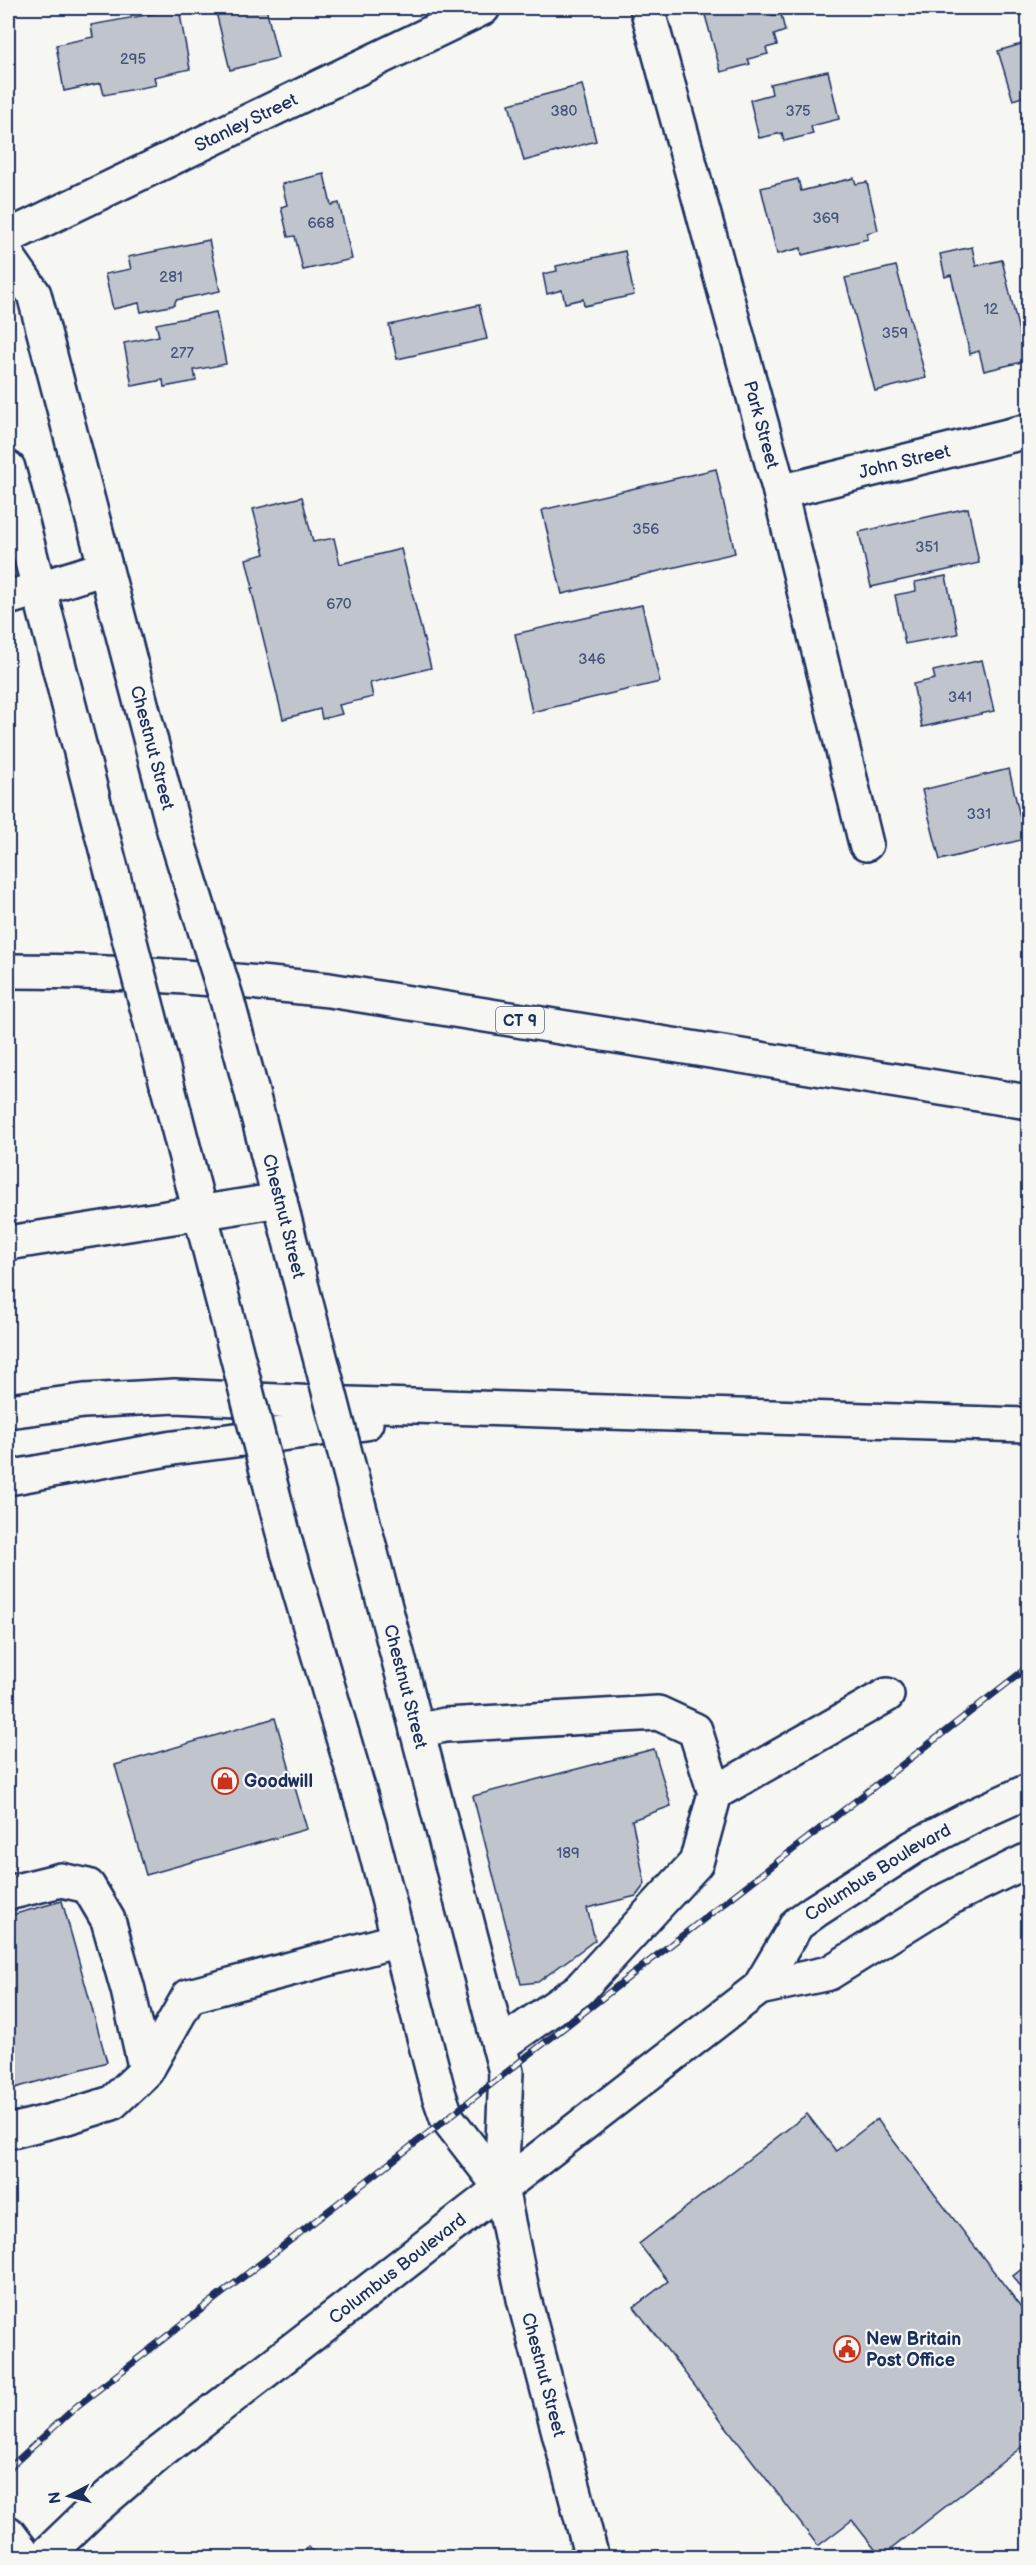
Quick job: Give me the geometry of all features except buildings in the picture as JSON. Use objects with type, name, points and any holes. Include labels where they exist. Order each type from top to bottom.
[{"type":"main road","name":"Stanley Street","points":[[8,237],[483,8]]},
{"type":"main road","name":"Park Street","points":[[647,8],[780,492],[866,844]]},
{"type":"main road","name":"Chestnut Street","points":[[8,257],[34,294],[174,830],[227,1000],[251,1089],[506,2072],[501,2188],[525,2300],[592,2558]]},
{"type":"main road","name":"John Street","points":[[780,492],[1029,431]]},
{"type":"main road","name":"Chestnut Street","points":[[8,468],[288,1552],[369,1825],[447,2118],[501,2188]]},
{"type":"main road","points":[[8,598],[105,568]]},
{"type":"main road","name":"CT 9","points":[[8,971],[138,973],[238,980],[329,990],[1029,1102]]},
{"type":"main road","points":[[8,1243],[280,1200]]},
{"type":"main road","points":[[8,1411],[84,1401],[175,1396],[1029,1425]]},
{"type":"main road","points":[[8,1478],[74,1464],[218,1442],[352,1424],[505,1409]]},
{"type":"main road","points":[[715,1793],[887,1695]]},
{"type":"main road","points":[[417,1731],[445,1725],[658,1713],[695,1730],[715,1793],[696,1863],[579,1989],[499,2046]]},
{"type":"main road","name":"Columbus Boulevard","points":[[42,2558],[94,2509],[157,2455],[759,1988],[797,1924],[914,1847],[975,1815],[1029,1791]]},
{"type":"main road","name":"Columbus Boulevard","points":[[759,1988],[829,1973],[937,1906],[1029,1860]]},
{"type":"main road","points":[[8,1893],[61,1880],[88,1886],[108,1920],[128,1990],[146,2071]]},
{"type":"main road","points":[[8,2132],[112,2103],[146,2071],[189,1996],[399,1940]]},
{"type":"main road","points":[[8,2533],[27,2558]]},
{"type":"railway","points":[[8,2469],[77,2406],[1028,1667]]},
{"type":"place","name":"Goodwill","points":[[225,1781]]},
{"type":"place","name":"New Britain Post Office","points":[[847,2349]]}]
